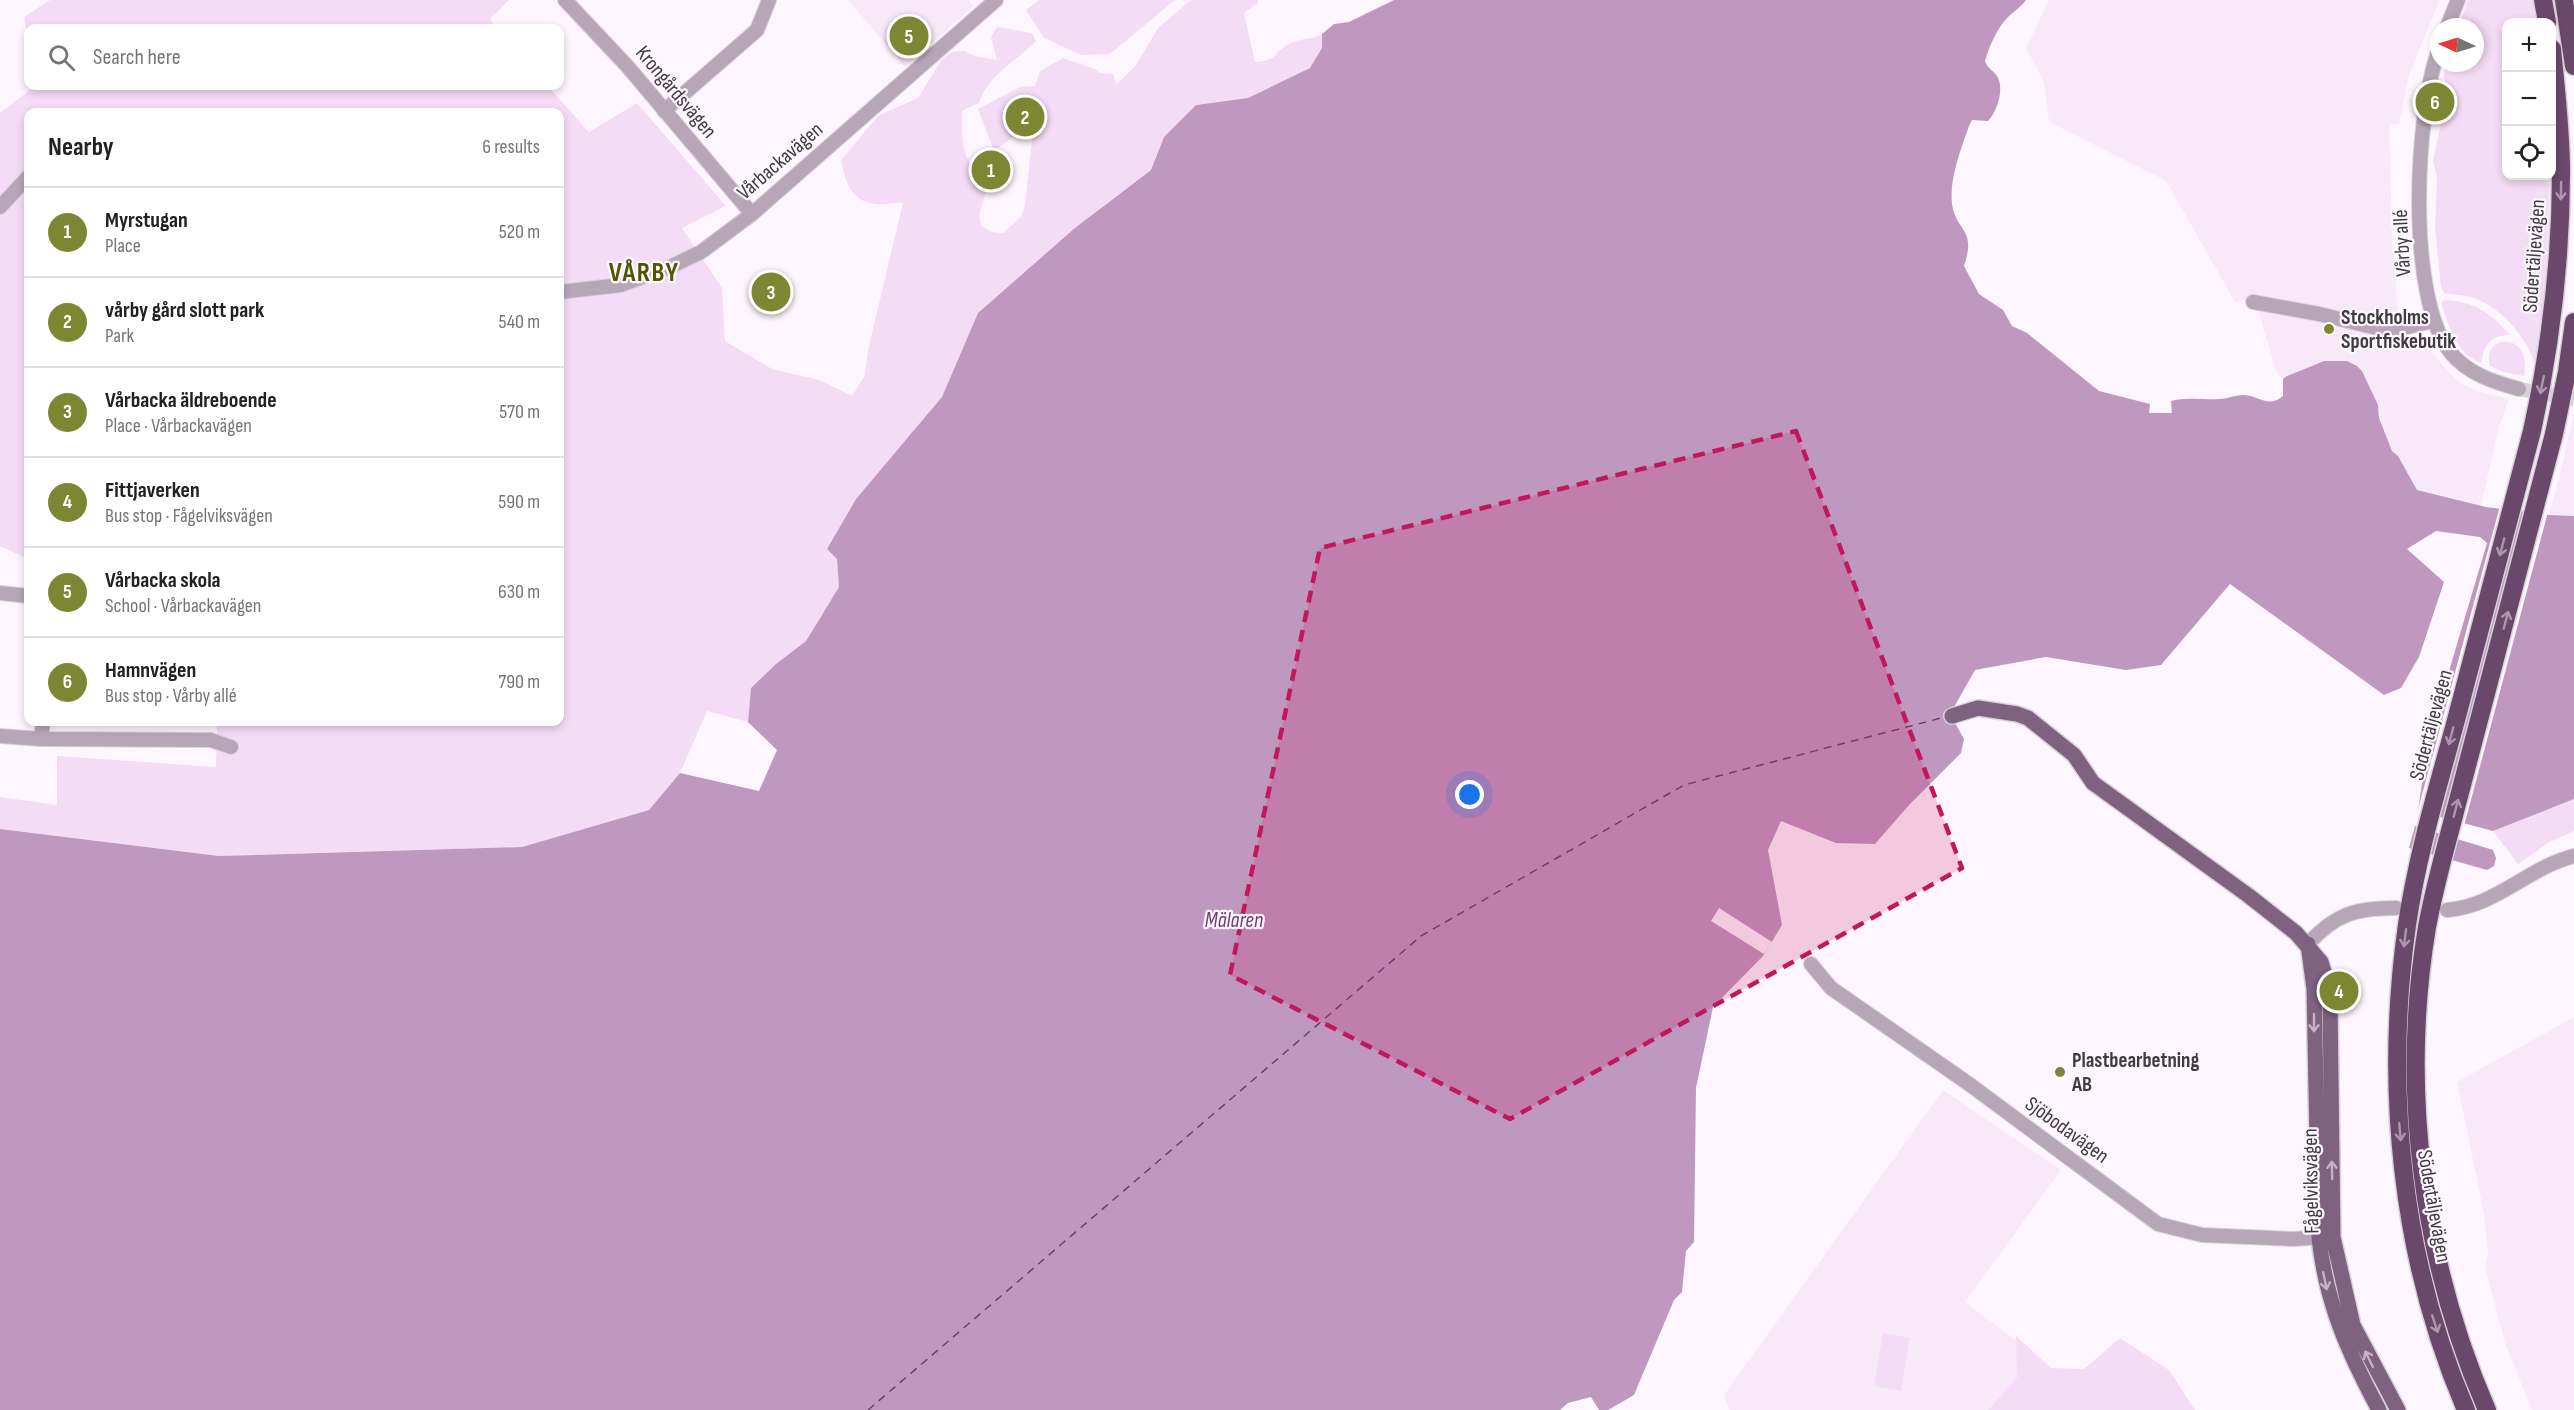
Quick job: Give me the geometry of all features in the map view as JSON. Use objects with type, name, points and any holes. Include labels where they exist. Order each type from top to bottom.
[{"type":"highway","points":[[2543,0],[2546,18]]},
{"type":"highway","points":[[2564,0],[2574,66]]},
{"type":"highway","name":"Södertäljevägen","points":[[2466,1410],[2455,1384],[2430,1307],[2403,1177],[2398,1117],[2397,1045],[2400,981],[2418,859],[2517,491],[2546,368],[2560,245],[2561,170],[2554,72]]},
{"type":"highway","name":"Södertäljevägen","points":[[2487,1410],[2472,1376],[2448,1300],[2433,1236],[2418,1115],[2416,1057],[2421,985],[2427,927],[2441,865],[2539,497],[2567,372],[2574,322]]},
{"type":"main road","name":"Fågelviksvägen","points":[[1952,716],[1978,708],[2028,718],[2073,755],[2093,783],[2249,896],[2308,944],[2321,962],[2328,985],[2326,1237],[2353,1325],[2388,1408]]},
{"type":"street","name":"Krongårdsvägen","points":[[565,0],[628,67],[752,214]]},
{"type":"street","points":[[664,111],[757,30],[769,0]]},
{"type":"street","name":"Vårbackavägen","points":[[564,292],[621,285],[670,267],[700,252],[752,214],[996,0]]},
{"type":"street","points":[[2451,18],[2458,0]]},
{"type":"street","name":"Vårby allé","points":[[2432,72],[2427,89],[2420,146],[2422,255],[2425,284],[2433,321],[2450,352],[2466,368],[2488,379],[2519,389]]},
{"type":"street","points":[[0,207],[24,181]]},
{"type":"street","points":[[2253,302],[2319,314],[2381,329],[2396,330],[2433,321]]},
{"type":"street","points":[[0,593],[24,596]]},
{"type":"street","points":[[41,739],[43,726]]},
{"type":"street","points":[[0,736],[41,739],[211,740],[231,747]]},
{"type":"street","points":[[2447,910],[2466,908],[2484,902],[2543,868],[2574,856]]},
{"type":"street","points":[[2308,944],[2330,923],[2350,912],[2372,908],[2396,908]]},
{"type":"street","name":"Sjöbodavägen","points":[[1811,964],[1831,988],[1969,1084],[2158,1224],[2178,1231],[2202,1234],[2326,1237]]},
{"type":"highlighted area","points":[[1796,431],[1962,868],[1510,1119],[1230,975],[1320,548]]},
{"type":"shaded area","points":[[50,0],[509,0],[490,19],[494,24],[25,24],[24,17]]},
{"type":"shaded area","points":[[848,0],[969,0],[974,6],[905,67]]},
{"type":"shaded area","points":[[1039,0],[1175,0],[1110,54],[1081,55],[1044,38],[1026,10]]},
{"type":"shaded area","points":[[1191,0],[1258,0],[1258,3],[1244,13],[1255,62],[1268,60],[1293,42],[1322,34],[1322,48],[1311,68],[1248,98],[1196,105],[1164,137],[1151,170],[1107,203],[978,313],[943,397],[856,499],[827,549],[837,559],[839,587],[806,641],[776,664],[751,688],[748,722],[707,711],[680,773],[649,810],[522,847],[219,856],[0,829],[0,797],[57,805],[57,756],[216,767],[217,726],[564,726],[564,108],[24,108],[24,557],[0,546],[0,113],[30,90],[552,90],[589,132],[637,103],[726,206],[682,228],[722,288],[725,341],[772,369],[819,380],[852,396],[865,375],[868,350],[903,203],[878,204],[860,199],[847,182],[841,160],[879,115],[918,98],[942,59],[952,52],[964,51],[975,56],[997,60],[991,37],[997,27],[1032,33],[1036,41],[996,76],[983,93],[979,103],[962,111],[965,150],[969,162],[985,186],[985,195],[980,210],[981,226],[992,232],[1003,233],[1021,217],[1025,205],[1033,132],[1030,124],[994,151],[978,109],[1020,87],[1035,86],[1040,71],[1063,58],[1097,70],[1099,73],[1113,74],[1116,85],[1136,65],[1158,28]]},
{"type":"shaded area","points":[[2049,0],[2440,0],[2433,18],[2430,18],[2430,24],[2409,75],[2399,124],[2389,125],[2392,235],[2398,314],[2383,315],[2383,322],[2402,323],[2407,335],[2422,339],[2460,383],[2480,392],[2509,399],[2499,427],[2481,506],[2417,490],[2398,456],[2392,451],[2379,418],[2380,413],[2357,366],[2347,361],[2324,361],[2283,379],[2277,374],[2254,297],[2235,302],[2166,181],[2049,122],[2044,82],[2026,48]]},
{"type":"shaded area","points":[[2468,0],[2533,0],[2536,18],[2502,18],[2502,180],[2550,180],[2546,277],[2534,363],[2526,343],[2504,317],[2476,299],[2444,293],[2441,287],[2435,227],[2437,177],[2433,161],[2441,124],[2449,111],[2450,100],[2444,72],[2484,72],[2484,18],[2461,18]]},
{"type":"shaded area","points":[[2445,300],[2465,303],[2482,310],[2510,335],[2498,337],[2489,342],[2482,357],[2482,363],[2473,359],[2460,347],[2450,330],[2441,302]]},
{"type":"shaded area","points":[[2500,342],[2514,344],[2522,351],[2525,362],[2524,376],[2503,372],[2490,366],[2490,352],[2493,346]]},
{"type":"shaded area","points":[[2574,411],[2574,516],[2549,515],[2563,462]]},
{"type":"shaded area","points":[[2574,799],[2574,831],[2548,843],[2518,864],[2493,831]]},
{"type":"shaded area","points":[[2574,1017],[2574,1410],[2532,1410],[2505,1343],[2485,1267],[2488,1254],[2484,1214],[2457,1082]]},
{"type":"shaded area","points":[[1943,1090],[2061,1170],[1965,1302],[2045,1362],[2004,1410],[1729,1410],[1724,1395]]},
{"type":"shaded area","points":[[1883,1333],[1910,1338],[1901,1391],[1874,1386]]},
{"type":"shaded area","points":[[2016,1336],[2051,1368],[2084,1369],[2120,1338],[2169,1370],[2195,1410],[1988,1410],[2017,1378]]},
{"type":"water","name":"Mälaren","points":[[1394,0],[2026,0],[2004,21],[1989,50],[1985,61],[1999,81],[1999,100],[1988,121],[1972,120],[1959,154],[1952,184],[1954,213],[1967,237],[1964,266],[1979,294],[2003,310],[2012,326],[2027,333],[2099,391],[2150,404],[2149,413],[2172,413],[2171,401],[2183,399],[2222,399],[2243,395],[2268,401],[2278,400],[2283,396],[2285,377],[2324,361],[2347,361],[2362,371],[2378,405],[2379,418],[2392,451],[2398,456],[2417,490],[2486,507],[2574,516],[2574,799],[2493,831],[2418,811],[2428,742],[2487,543],[2480,537],[2436,531],[2407,549],[2444,582],[2419,657],[2401,688],[2384,695],[2230,584],[2161,665],[2126,670],[2046,657],[1975,670],[1953,709],[1954,721],[1964,739],[1961,753],[1909,805],[1875,844],[1836,843],[1781,821],[1768,850],[1782,925],[1763,956],[1713,1007],[1696,1088],[1694,1242],[1686,1251],[1682,1292],[1674,1300],[1634,1395],[1608,1410],[1599,1410],[1591,1397],[1568,1403],[1560,1410],[0,1410],[0,829],[219,856],[522,847],[649,810],[680,773],[759,791],[777,750],[748,722],[751,688],[776,664],[806,641],[839,587],[837,559],[827,549],[856,499],[942,397],[978,313],[1075,228],[1151,170],[1164,137],[1196,105],[1248,98],[1310,68],[1322,48],[1322,34],[1334,24],[1349,22]]},
{"type":"water","points":[[2415,826],[2493,850],[2496,858],[2494,866],[2487,870],[2409,848]]},
{"type":"pier","points":[[2500,506],[2521,509],[2438,819],[2417,813]]},
{"type":"pier","points":[[2526,510],[2548,512],[2464,826],[2443,820]]},
{"type":"pier","points":[[1719,908],[1772,942],[1764,954],[1711,921]]},
{"type":"ferry route","points":[[868,1410],[1421,936],[1684,785],[1945,717]]},
{"type":"tunnel","points":[[2519,389],[2574,399]]},
{"type":"place","name":"Vårbacka skola","points":[[909,36]]},
{"type":"place","name":"Hamnvägen","points":[[2435,102]]},
{"type":"place","name":"vårby gård slott park","points":[[1025,117]]},
{"type":"place","name":"Myrstugan","points":[[991,170]]},
{"type":"place","name":"Vårbacka äldreboende","points":[[771,292]]},
{"type":"place","name":"Stockholms Sportfiskebutik","points":[[2329,329]]},
{"type":"place","name":"Fittjaverken","points":[[2339,991]]},
{"type":"place","name":"Plastbearbetning AB","points":[[2060,1072]]},
{"type":"district","name":"VÅRBY","points":[[644,273]]}]
